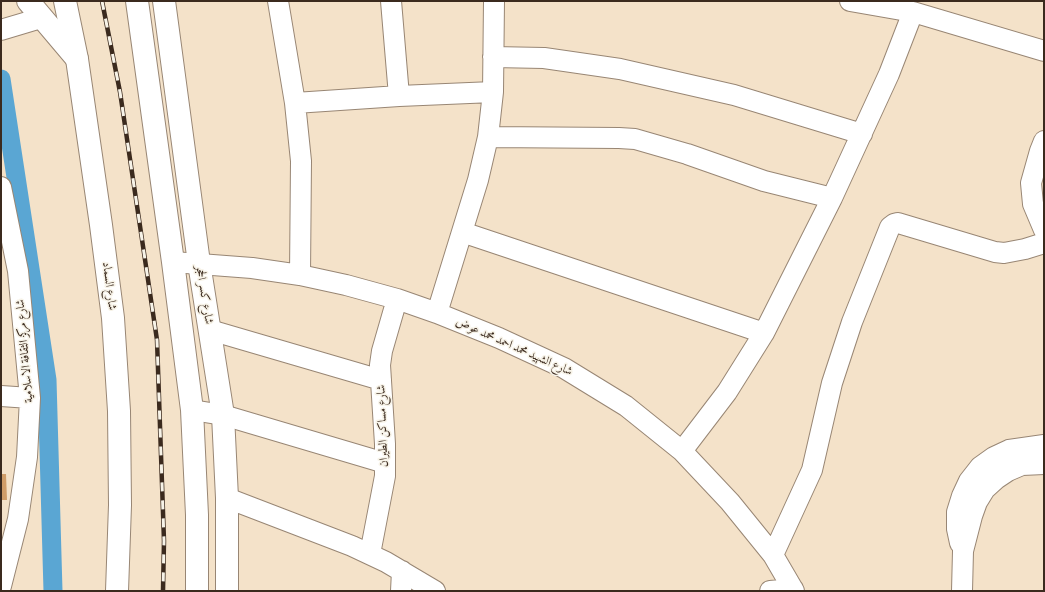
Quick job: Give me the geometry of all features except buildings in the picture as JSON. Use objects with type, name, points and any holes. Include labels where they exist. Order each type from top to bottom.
[{"type":"main road","points":[[28,1],[77,59]]},
{"type":"main road","name":"شارع السماد","points":[[65,1],[77,59],[102,225],[113,318],[119,411],[120,505],[117,591]]},
{"type":"main road","name":"شارع كسر الحجر","points":[[137,1],[174,262],[192,410],[197,515],[197,591]]},
{"type":"main road","name":"شارع كسر الحجر","points":[[164,1],[199,263],[223,415],[227,498],[227,591]]},
{"type":"street","points":[[278,1],[295,103],[301,161],[300,276]]},
{"type":"street","points":[[391,1],[399,96]]},
{"type":"street","points":[[437,313],[478,180],[488,137],[493,92],[494,1]]},
{"type":"street","points":[[850,1],[913,12],[1044,51]]},
{"type":"street","points":[[682,450],[727,392],[764,333],[832,198],[862,134],[889,74],[913,12]]},
{"type":"street","points":[[9,28],[41,18]]},
{"type":"street","points":[[493,57],[544,58],[620,69],[734,95],[862,134]]},
{"type":"street","points":[[295,103],[399,96],[493,92]]},
{"type":"street","points":[[488,137],[635,139],[687,154],[764,181],[832,198]]},
{"type":"street","points":[[1044,141],[1031,183],[1033,204],[1044,230]]},
{"type":"street","name":"شارع مركز الثقافة الاسلامية","points":[[1,187],[18,271],[30,398],[27,457],[9,518],[1,583]]},
{"type":"street","points":[[772,555],[812,470],[832,383],[852,322],[890,227],[898,223],[996,252],[1004,253],[1025,249],[1044,243]]},
{"type":"street","points":[[462,232],[764,333]]},
{"type":"street","name":"شارع الشهيد محمد احمد محمد عوض","points":[[174,262],[252,268],[346,286],[437,313],[499,338],[564,368],[626,406],[682,450],[730,502],[772,555],[793,590]]},
{"type":"street","name":"شارع مساكن الطيران","points":[[370,554],[383,490],[385,462],[381,380],[382,351],[397,300]]},
{"type":"street","points":[[210,330],[381,380]]},
{"type":"street","points":[[1,396],[30,398]]},
{"type":"street","points":[[192,410],[223,415],[385,462]]},
{"type":"street","points":[[962,591],[963,551],[958,536],[957,512],[969,481],[980,467],[994,457],[1009,450],[1043,452]]},
{"type":"street","points":[[227,498],[335,538],[370,554],[435,591]]},
{"type":"street","points":[[401,591],[402,571]]},
{"type":"street","points":[[770,591],[793,590]]},
{"type":"waterway","points":[[1,79],[47,380],[53,591]]},
{"type":"railway","points":[[102,1],[120,92],[157,340],[164,541],[163,591]]}]
